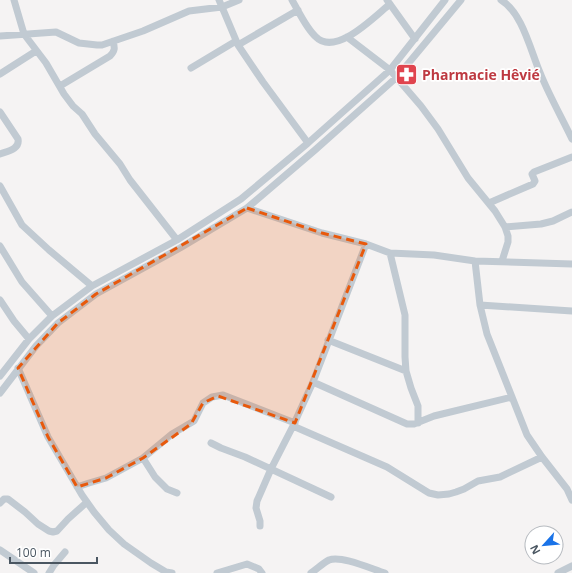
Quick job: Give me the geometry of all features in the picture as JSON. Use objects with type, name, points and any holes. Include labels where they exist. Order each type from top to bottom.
[{"type":"street","points":[[14,0],[24,34],[46,63],[64,94],[73,106],[82,114],[120,164],[130,180],[177,240]]},
{"type":"street","points":[[0,36],[56,32],[79,43],[97,45],[143,31],[189,11],[239,0]]},
{"type":"street","points":[[292,0],[310,30],[323,42],[331,43],[347,38],[357,32],[389,2],[415,39]]},
{"type":"street","points":[[0,393],[36,346],[58,323],[96,294],[180,248],[247,208],[397,77],[462,0]]},
{"type":"street","points":[[501,0],[506,3],[516,16],[523,30],[540,75],[572,140]]},
{"type":"street","points":[[1,373],[29,339],[52,316],[92,286],[177,240],[241,199],[308,143],[390,70],[415,39],[441,2]]},
{"type":"street","points":[[221,4],[237,43],[263,82],[308,143]]},
{"type":"street","points":[[191,68],[298,10]]},
{"type":"street","points":[[347,38],[390,70],[397,77],[438,129],[468,178],[495,211],[505,227],[508,236],[508,242],[502,261]]},
{"type":"street","points":[[60,86],[110,56],[115,48],[113,41]]},
{"type":"street","points":[[0,74],[36,51]]},
{"type":"street","points":[[0,112],[18,139],[19,143],[17,147],[0,154]]},
{"type":"street","points":[[489,203],[534,184],[532,174],[534,172],[572,156]]},
{"type":"street","points":[[0,186],[22,225],[92,286]]},
{"type":"street","points":[[247,208],[322,234],[366,244],[390,253],[434,255],[475,261],[572,264]]},
{"type":"street","points":[[505,227],[541,224],[553,221],[572,212]]},
{"type":"street","points":[[260,526],[256,501],[313,382],[366,244]]},
{"type":"street","points":[[0,246],[22,282],[52,316]]},
{"type":"street","points":[[390,253],[405,315],[406,371],[418,406],[418,423]]},
{"type":"street","points":[[475,261],[480,305],[487,334],[512,397],[528,435],[542,457],[569,486],[572,500]]},
{"type":"street","points":[[0,300],[14,321],[29,339]]},
{"type":"street","points":[[480,305],[572,311]]},
{"type":"street","points":[[328,340],[406,371]]},
{"type":"street","points":[[18,368],[48,437],[87,502],[109,530],[124,544],[151,563],[166,572],[172,573]]},
{"type":"street","points":[[313,382],[407,424],[418,423],[434,416],[512,397]]},
{"type":"street","points":[[77,487],[106,478],[142,458],[172,434],[191,424],[203,403],[212,397],[223,395],[294,424],[387,467],[429,493],[438,495],[456,492],[478,481],[500,476],[542,457]]},
{"type":"street","points":[[211,443],[331,497]]},
{"type":"street","points":[[142,458],[167,489],[177,493]]},
{"type":"street","points":[[0,503],[4,499],[8,499],[38,524],[49,531],[54,532],[87,502]]},
{"type":"street","points":[[0,550],[34,573]]},
{"type":"street","points":[[49,573],[65,552]]},
{"type":"street","points":[[311,573],[328,561],[336,559],[356,563],[385,573]]},
{"type":"street","points":[[217,573],[247,564],[259,569],[262,573]]},
{"type":"street","points":[[558,573],[572,566]]},
{"type":"highlighted area","points":[[247,208],[322,233],[366,244],[295,423],[218,396],[203,403],[191,424],[143,458],[106,478],[77,487],[48,437],[18,368],[58,323],[96,294]]},
{"type":"place","name":"Pharmacie Hêvié","points":[[407,75]]}]
